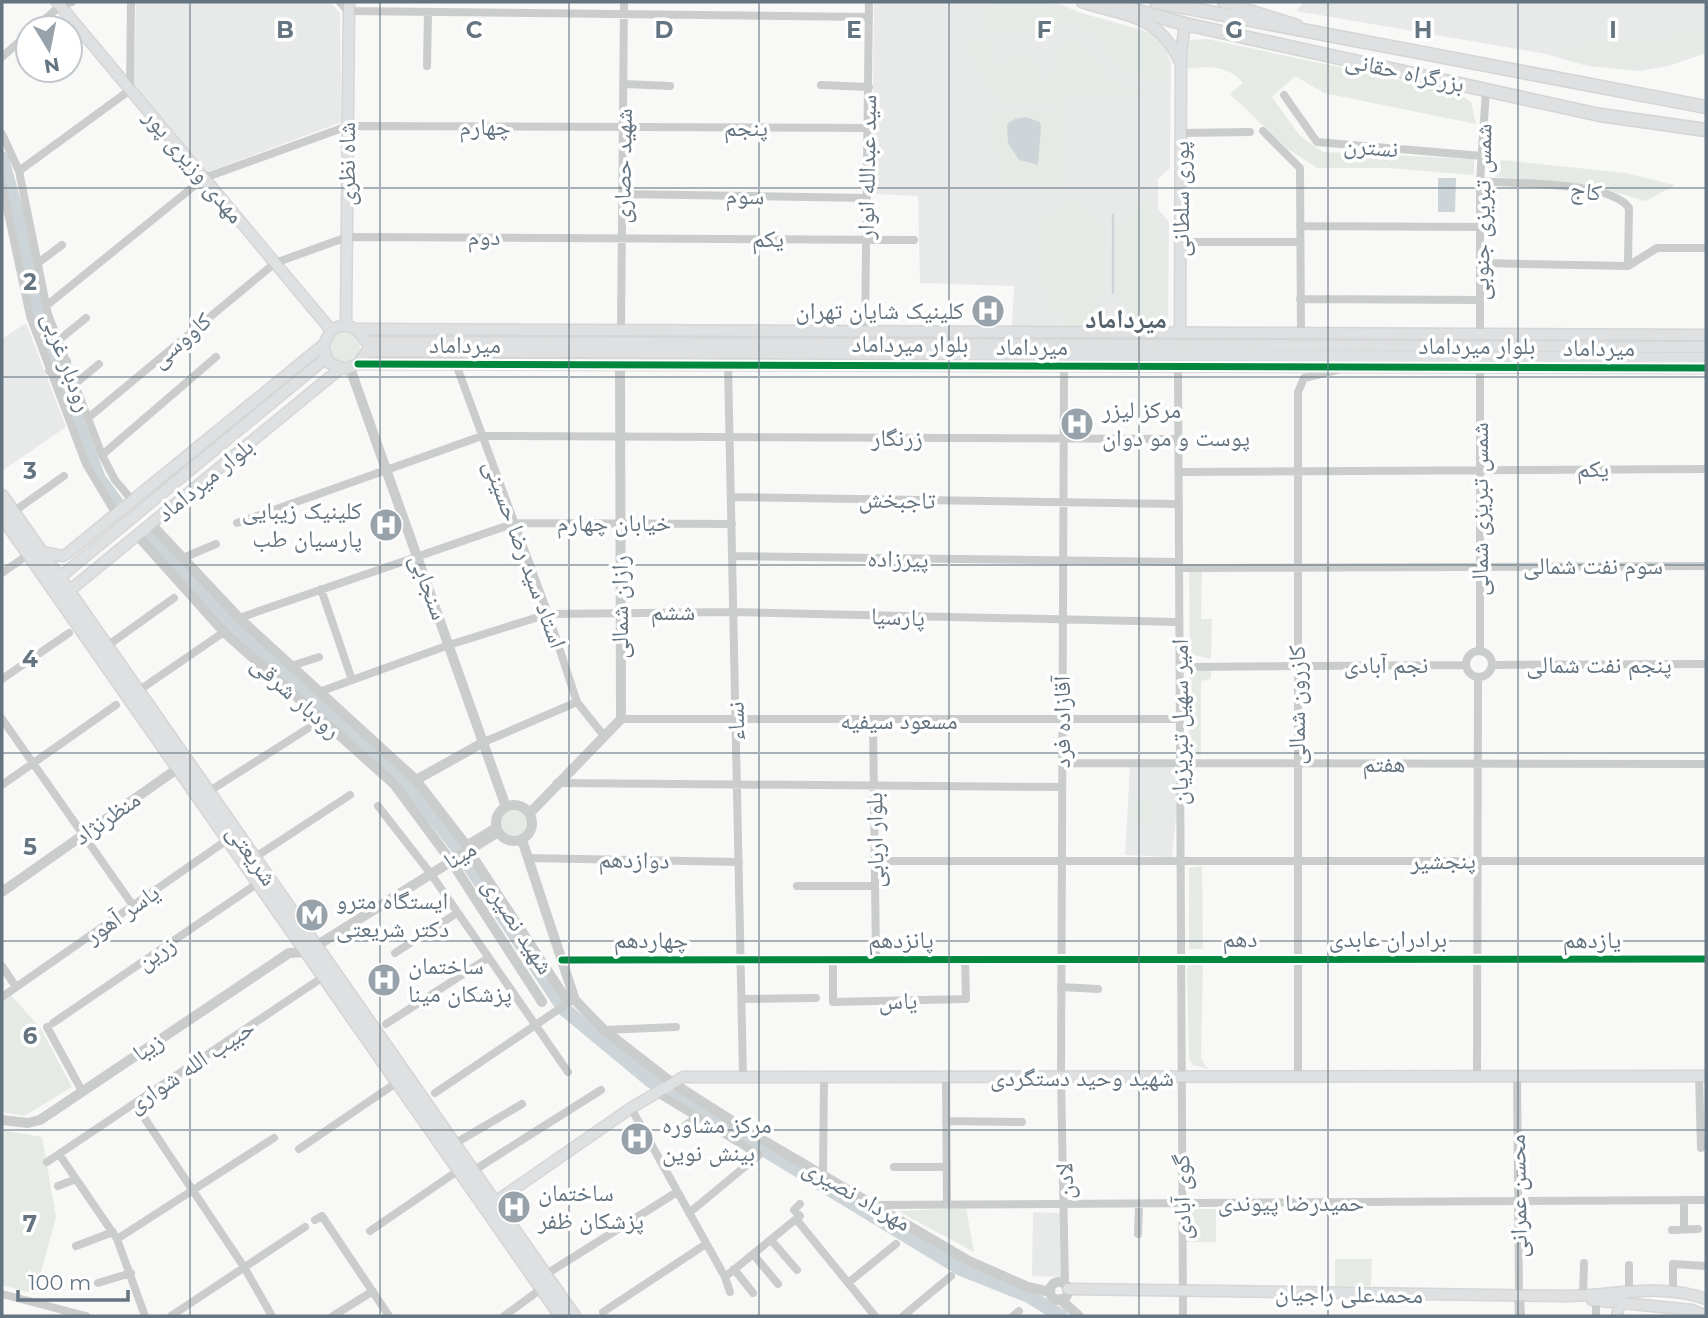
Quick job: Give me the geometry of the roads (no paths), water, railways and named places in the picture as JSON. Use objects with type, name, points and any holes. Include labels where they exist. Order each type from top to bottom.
[{"type":"main road","points":[[1082,2],[1149,21],[1166,36],[1182,65]]},
{"type":"main road","name":"بزرگراه حقانی","points":[[1106,2],[1185,24],[1600,115],[1706,130]]},
{"type":"main road","name":"بزرگراه حقانی","points":[[1156,2],[1706,107]]},
{"type":"main road","points":[[1223,2],[1320,33]]},
{"type":"main road","name":"مهدی وزیری پور","points":[[59,4],[331,330]]},
{"type":"main road","name":"شاه نظری","points":[[349,7],[347,237],[351,327]]},
{"type":"main road","name":"پوری سلطانی","points":[[1180,333],[1182,65],[1185,24]]},
{"type":"main road","points":[[35,553],[63,556],[323,345],[331,330],[351,327],[366,346],[350,367],[326,358],[323,345]]},
{"type":"main road","name":"میرداماد","points":[[351,327],[1706,335]]},
{"type":"main road","name":"بلوار میرداماد","points":[[366,346],[1706,347]]},
{"type":"main road","name":"بلوار میرداماد","points":[[366,346],[1452,358],[1706,358]]},
{"type":"main road","points":[[982,353],[1003,366]]},
{"type":"main road","name":"بلوار میرداماد","points":[[55,581],[326,358]]},
{"type":"main road","points":[[1419,367],[1452,358]]},
{"type":"main road","name":"میرداماد","points":[[350,367],[456,364],[1706,368]]},
{"type":"main road","name":"بلوار میرداماد","points":[[64,595],[298,403],[350,367]]},
{"type":"main road","points":[[285,391],[302,387],[298,403]]},
{"type":"main road","points":[[166,475],[208,455]]},
{"type":"main road","name":"شریعتی","points":[[2,496],[7,514],[55,581],[177,769],[258,883],[311,949],[323,977],[396,1083],[454,1144],[473,1171],[541,1289],[561,1316]]},
{"type":"main road","points":[[91,554],[92,562],[100,565]]},
{"type":"main road","name":"شریعتی","points":[[64,595],[107,646],[254,858],[311,949],[428,1116],[459,1170],[490,1202],[574,1316]]},
{"type":"main road","name":"شهید وحید دستگردی","points":[[490,1202],[510,1192],[631,1108],[683,1077],[946,1079],[1702,1076]]},
{"type":"main road","name":"محمدعلی راجیان","points":[[1065,1291],[1596,1300],[1623,1294]]},
{"type":"main road","points":[[1623,1294],[1686,1291],[1706,1299]]},
{"type":"main road","points":[[1623,1294],[1706,1315]]},
{"type":"main road","points":[[1617,1316],[1623,1294]]},
{"type":"main road","points":[[1623,1294],[1624,1316]]},
{"type":"main road","name":"محمدعلی راجیان","points":[[1520,1298],[1623,1294]]},
{"type":"street","points":[[59,4],[72,2]]},
{"type":"street","points":[[19,171],[130,90],[131,2]]},
{"type":"street","points":[[340,2],[349,7],[428,13],[869,17]]},
{"type":"street","name":"شهید حصاری","points":[[621,330],[624,2]]},
{"type":"street","name":"سید عبدالله انوار","points":[[865,331],[869,2]]},
{"type":"street","points":[[427,66],[428,13]]},
{"type":"street","points":[[624,84],[670,86]]},
{"type":"street","points":[[821,85],[869,87]]},
{"type":"street","name":"شمس تبریزی جنوبی","points":[[1480,334],[1480,181],[1486,90]]},
{"type":"street","name":"نسترن","points":[[1284,95],[1317,142],[1482,156]]},
{"type":"street","points":[[46,306],[204,178],[348,126]]},
{"type":"street","name":"چهارم","points":[[348,126],[623,127]]},
{"type":"street","name":"پنجم","points":[[623,127],[868,128]]},
{"type":"street","points":[[1264,131],[1300,168],[1301,333]]},
{"type":"street","points":[[1182,133],[1250,132]]},
{"type":"street","name":"رودبار غربی","points":[[2,134],[19,171],[46,306],[102,455],[115,480],[132,500]]},
{"type":"street","name":"کاج","points":[[1480,181],[1592,190],[1623,201],[1629,208],[1628,265]]},
{"type":"street","points":[[2,185],[5,216],[28,308],[49,371],[86,464],[116,514]]},
{"type":"street","name":"سوم","points":[[622,194],[867,198]]},
{"type":"street","points":[[1300,226],[1481,227]]},
{"type":"street","name":"دوم","points":[[347,237],[622,238]]},
{"type":"street","name":"کاووسی","points":[[88,418],[275,263],[347,237]]},
{"type":"street","name":"یکم","points":[[622,238],[914,240]]},
{"type":"street","points":[[1182,242],[1300,242]]},
{"type":"street","points":[[38,263],[62,244]]},
{"type":"street","points":[[1481,263],[1616,266],[1628,265],[1657,248],[1706,248]]},
{"type":"street","points":[[1300,299],[1480,300]]},
{"type":"street","points":[[59,340],[86,317]]},
{"type":"street","points":[[102,455],[216,357]]},
{"type":"street","points":[[49,371],[67,361]]},
{"type":"street","points":[[76,383],[99,364]]},
{"type":"street","name":"استاد سید رضا حسینی","points":[[456,364],[548,614],[577,702],[604,736]]},
{"type":"street","name":"رازان شمالی","points":[[620,365],[621,719]]},
{"type":"street","name":"نساء","points":[[728,365],[743,1077]]},
{"type":"street","name":"آقازاده فرد","points":[[1061,1078],[1064,366]]},
{"type":"street","name":"امیر سهیل تبریزیان","points":[[1178,366],[1181,1077]]},
{"type":"street","name":"سنجابی","points":[[350,367],[506,807]]},
{"type":"street","name":"کازرون شمالی","points":[[1298,1077],[1296,471],[1300,382],[1346,367]]},
{"type":"street","name":"شمس تبریزی شمالی","points":[[1480,367],[1480,650]]},
{"type":"street","points":[[237,523],[482,436],[730,437]]},
{"type":"street","name":"زرنگار","points":[[730,437],[1179,439]]},
{"type":"street","name":"یکم","points":[[1179,472],[1706,469]]},
{"type":"street","points":[[7,514],[64,476]]},
{"type":"street","name":"تاجبخش","points":[[731,497],[1180,504]]},
{"type":"street","name":"خیابان چهارم","points":[[417,555],[515,523],[732,524]]},
{"type":"street","points":[[151,524],[239,618],[416,780],[467,848]]},
{"type":"street","name":"رودبار شرقی","points":[[137,535],[224,632],[394,784],[451,861]]},
{"type":"street","points":[[183,558],[216,544]]},
{"type":"street","points":[[2,573],[35,553]]},
{"type":"street","points":[[239,618],[417,555]]},
{"type":"street","name":"پیرزاده","points":[[732,556],[1297,567]]},
{"type":"street","name":"سوم نفت شمالی","points":[[1297,567],[1706,566]]},
{"type":"street","points":[[321,589],[352,680]]},
{"type":"street","points":[[107,646],[174,598]]},
{"type":"street","name":"ششم","points":[[449,645],[548,614],[734,612]]},
{"type":"street","name":"پارسیا","points":[[734,612],[1179,622]]},
{"type":"street","points":[[138,691],[224,632]]},
{"type":"street","points":[[2,679],[69,633]]},
{"type":"street","points":[[319,692],[449,645]]},
{"type":"street","points":[[1480,650],[1491,657],[1493,665],[1490,673],[1478,677],[1471,675],[1466,665],[1468,656],[1480,650]]},
{"type":"street","points":[[291,666],[319,657]]},
{"type":"street","name":"پنجم نفت شمالی","points":[[1493,665],[1706,664]]},
{"type":"street","name":"نجم آبادی","points":[[1180,667],[1466,665]]},
{"type":"street","points":[[1477,1076],[1478,677]]},
{"type":"street","points":[[416,780],[484,741],[577,702]]},
{"type":"street","points":[[2,785],[116,705]]},
{"type":"street","points":[[2,719],[134,907]]},
{"type":"street","points":[[530,813],[621,719]]},
{"type":"street","name":"مسعود سیفیه","points":[[621,719],[736,722],[1180,719]]},
{"type":"street","points":[[208,792],[321,720]]},
{"type":"street","name":"بلوار اربابی","points":[[873,721],[876,959]]},
{"type":"street","name":"هفتم","points":[[1062,763],[1706,764]]},
{"type":"street","name":"منظرنژاد","points":[[2,892],[177,769]]},
{"type":"street","points":[[558,783],[1062,787]]},
{"type":"street","points":[[254,858],[350,795]]},
{"type":"street","points":[[517,805],[530,813],[533,826],[522,840],[511,841],[497,830],[499,813],[506,807],[517,805]]},
{"type":"street","points":[[378,806],[431,873],[568,1072]]},
{"type":"street","name":"مینا","points":[[311,949],[497,830]]},
{"type":"street","name":"یاسر آهور","points":[[2,998],[228,840]]},
{"type":"street","points":[[522,840],[562,960],[571,1001],[697,1117],[759,1155],[689,1213]]},
{"type":"street","name":"شهید نصیری","points":[[467,848],[571,1001]]},
{"type":"street","name":"دوازدهم","points":[[528,858],[739,862]]},
{"type":"street","name":"شهید نصیری","points":[[451,861],[542,1002]]},
{"type":"street","name":"پنجشیر","points":[[875,861],[1706,861]]},
{"type":"street","name":"زرین","points":[[82,1091],[50,1025],[258,883]]},
{"type":"street","points":[[797,886],[875,886]]},
{"type":"street","points":[[395,953],[457,913]]},
{"type":"street","name":"زیبا","points":[[2,1120],[29,1123],[40,1120],[289,953],[311,949]]},
{"type":"street","points":[[386,1024],[488,958]]},
{"type":"street","name":"دهم","points":[[1061,959],[1298,958]]},
{"type":"street","name":"برادران عابدی","points":[[1298,958],[1478,958]]},
{"type":"street","name":"یازدهم","points":[[1478,958],[1706,959]]},
{"type":"street","name":"چهاردهم","points":[[562,960],[741,959]]},
{"type":"street","name":"پانزدهم","points":[[741,959],[1061,959]]},
{"type":"street","name":"یاس","points":[[833,959],[834,1002],[965,999],[965,959]]},
{"type":"street","points":[[2,966],[16,987]]},
{"type":"street","name":"حبیب الله شواری","points":[[47,1162],[323,977]]},
{"type":"street","points":[[1061,987],[1098,989]]},
{"type":"street","points":[[742,999],[816,998]]},
{"type":"street","points":[[435,1093],[533,1024],[571,1001]]},
{"type":"street","points":[[604,1030],[676,1027]]},
{"type":"street","name":"محسن عمرانی","points":[[1517,1076],[1520,1316]]},
{"type":"street","points":[[1701,1148],[1702,1076]]},
{"type":"street","name":"گوی آبادی","points":[[1181,1077],[1183,1316]]},
{"type":"street","points":[[823,1174],[824,1078]]},
{"type":"street","name":"لادن","points":[[1061,1078],[1066,1204],[1065,1291]]},
{"type":"street","points":[[946,1079],[947,1205]]},
{"type":"street","points":[[299,1149],[396,1083]]},
{"type":"street","name":"مهرداد نصیری","points":[[664,1087],[823,1174],[969,1261],[1028,1287],[1050,1292],[1054,1298],[1065,1291],[1079,1316]]},
{"type":"street","points":[[473,1171],[601,1090]]},
{"type":"street","points":[[135,1104],[243,1267],[272,1316]]},
{"type":"street","points":[[454,1144],[522,1104]]},
{"type":"street","points":[[631,1108],[725,1277],[730,1292]]},
{"type":"street","points":[[680,1129],[697,1117]]},
{"type":"street","points":[[946,1121],[1022,1122]]},
{"type":"street","points":[[76,1246],[115,1235],[274,1138]]},
{"type":"street","points":[[59,1154],[115,1235],[145,1316]]},
{"type":"street","points":[[894,1167],[947,1167]]},
{"type":"street","points":[[370,1231],[459,1170]]},
{"type":"street","points":[[58,1186],[76,1178]]},
{"type":"street","points":[[545,1275],[677,1192]]},
{"type":"street","points":[[1684,1200],[1684,1230]]},
{"type":"street","name":"حمیدرضا پیوندی","points":[[875,1205],[1706,1200]]},
{"type":"street","points":[[725,1277],[800,1216],[794,1210],[800,1204]]},
{"type":"street","points":[[1138,1234],[1139,1204]]},
{"type":"street","points":[[315,1220],[322,1216],[389,1316]]},
{"type":"street","points":[[796,1219],[872,1315]]},
{"type":"street","points":[[171,1316],[305,1227]]},
{"type":"street","points":[[1672,1230],[1698,1229]]},
{"type":"street","points":[[771,1240],[797,1270]]},
{"type":"street","points":[[603,1312],[706,1244]]},
{"type":"street","points":[[848,1283],[896,1244]]},
{"type":"street","points":[[753,1254],[778,1284]]},
{"type":"street","points":[[1583,1296],[1584,1263]]},
{"type":"street","points":[[1673,1291],[1673,1264],[1706,1266]]},
{"type":"street","points":[[1623,1294],[1629,1265]]},
{"type":"street","points":[[734,1269],[753,1293]]},
{"type":"street","points":[[98,1283],[131,1273]]},
{"type":"street","points":[[903,1316],[951,1276]]},
{"type":"street","points":[[1050,1292],[1055,1283],[1065,1291]]},
{"type":"street","points":[[504,1316],[541,1289]]},
{"type":"street","points":[[333,1316],[373,1291]]},
{"type":"street","points":[[2,1294],[79,1315]]},
{"type":"street","points":[[1596,1300],[1596,1316]]},
{"type":"waterway","points":[[2,158],[17,213],[38,315],[99,479],[116,502]]},
{"type":"waterway","points":[[1113,215],[1113,293]]},
{"type":"waterway","points":[[150,537],[230,623],[404,780],[457,847],[564,1009],[651,1081],[961,1269],[1029,1296],[1061,1316]]},
{"type":"place","name":"کلینیک شایان تهران","points":[[988,311]]},
{"type":"place","name":"مرکز لیزر پوست و مو دوان","points":[[1077,424]]},
{"type":"place","name":"کلینیک زیبایی پارسیان طب","points":[[386,525]]},
{"type":"place","name":"ایستگاه مترو دکتر شریعتی","points":[[312,915]]},
{"type":"place","name":"ساختمان پزشكان مينا","points":[[384,980]]},
{"type":"place","name":"مرکز مشاوره بینش نوین","points":[[637,1139]]},
{"type":"place","name":"ساختمان پزشکان ظفر","points":[[514,1207]]},
{"type":"district","name":"میرداماد","points":[[1126,319]]}]
